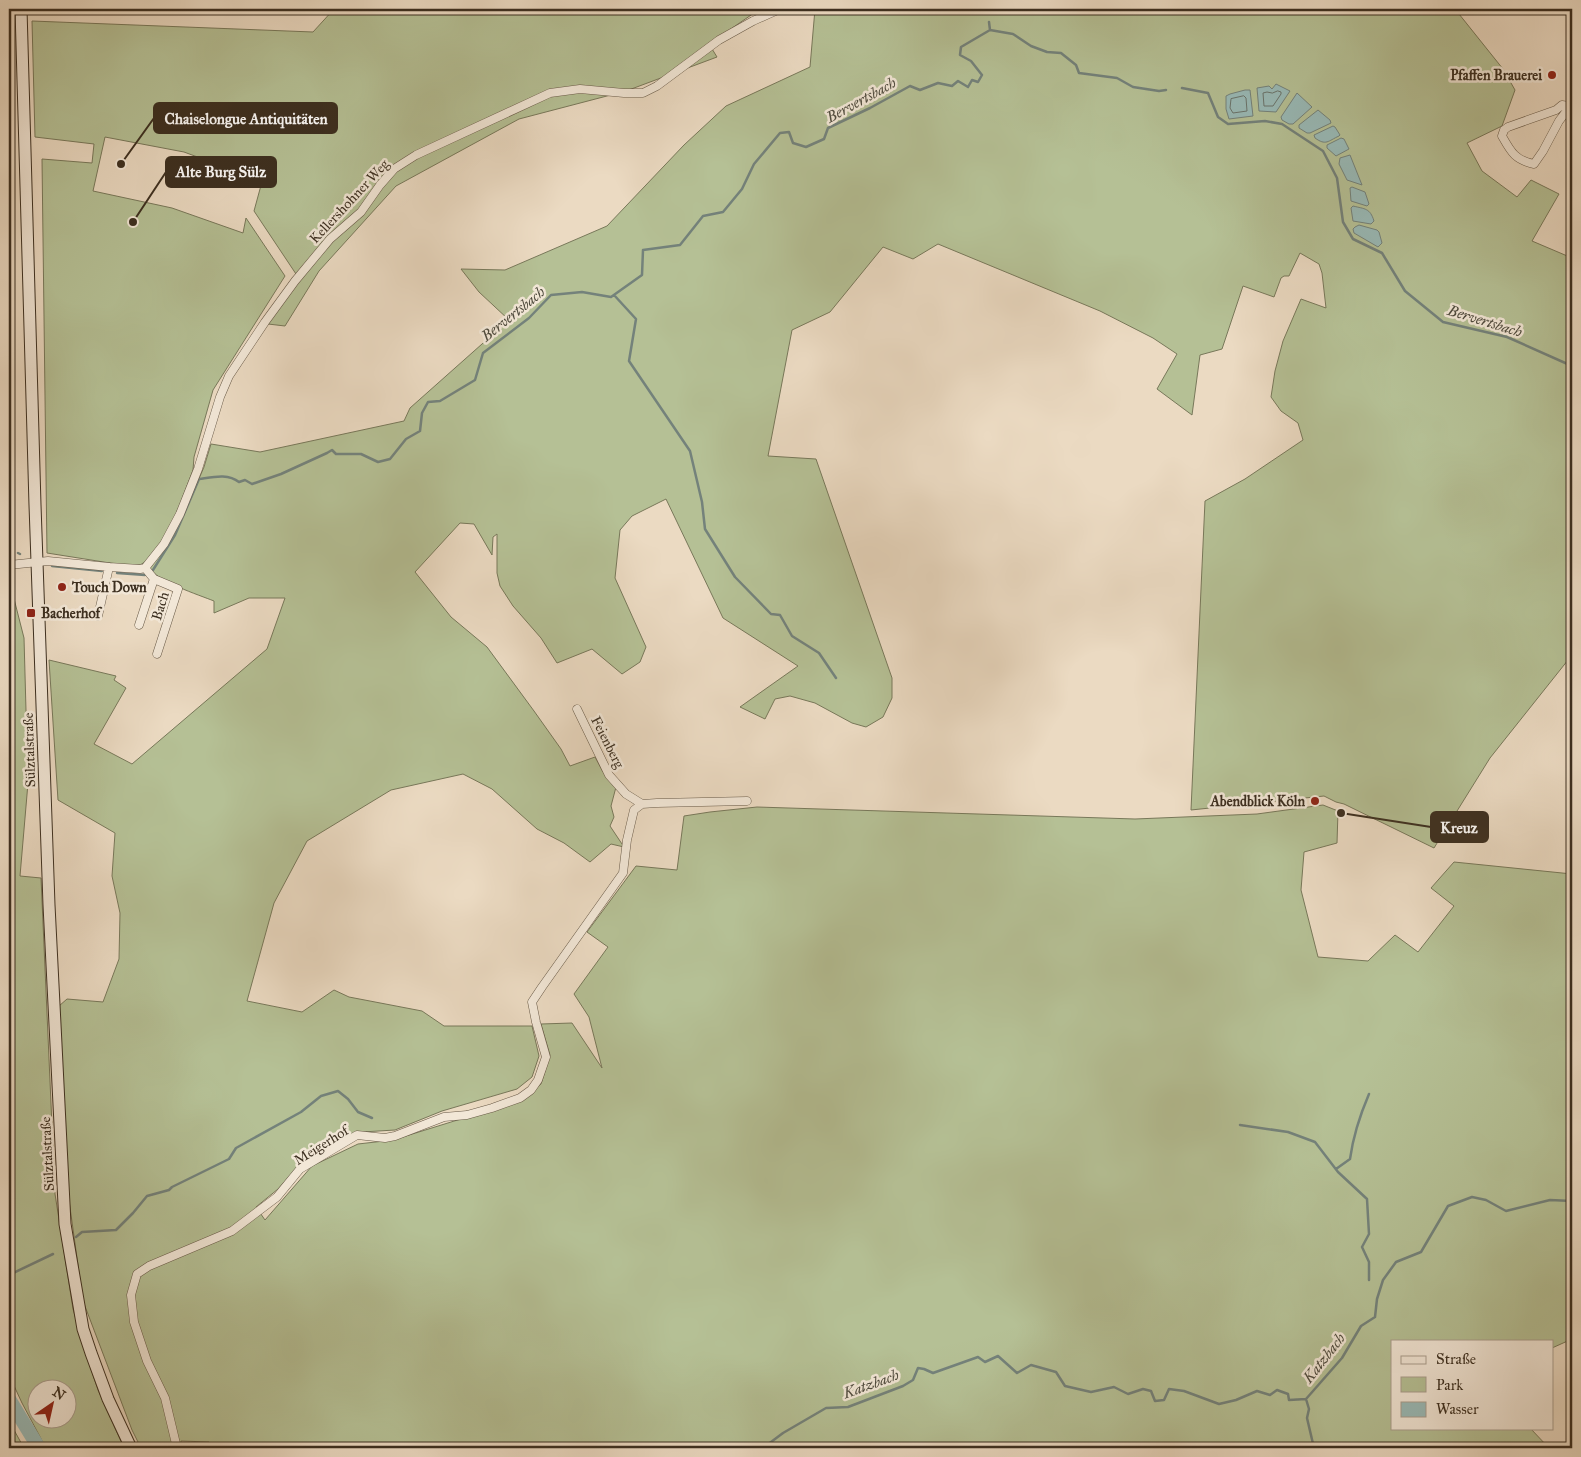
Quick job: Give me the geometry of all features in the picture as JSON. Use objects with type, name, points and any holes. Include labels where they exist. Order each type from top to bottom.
[{"type":"main road","name":"Sülztalstraße","points":[[21,9],[49,905],[65,1224],[83,1329],[103,1387],[131,1448]]},
{"type":"street","name":"Kellershohner Weg","points":[[145,568],[164,544],[180,514],[198,469],[220,397],[229,376],[295,281],[330,239],[361,212],[394,169],[416,155],[550,93],[580,89],[643,93],[657,86],[719,40],[753,21],[780,9]]},
{"type":"street","points":[[1562,105],[1571,105],[1559,121],[1534,164],[1512,154],[1502,136],[1504,130],[1556,110],[1562,105]]},
{"type":"street","points":[[9,565],[48,561],[109,568],[145,568]]},
{"type":"street","points":[[98,616],[109,568]]},
{"type":"street","name":"Bach","points":[[145,568],[154,579],[178,589],[157,654]]},
{"type":"street","name":"Bach","points":[[139,625],[154,579]]},
{"type":"street","name":"Feienberg","points":[[577,709],[609,774],[626,794],[642,804]]},
{"type":"street","points":[[642,804],[747,801]]},
{"type":"street","name":"Meigerhof","points":[[178,1448],[164,1398],[147,1362],[134,1322],[132,1295],[137,1274],[149,1266],[232,1231],[277,1197],[300,1169],[328,1151],[357,1136],[384,1138],[395,1136],[444,1118],[467,1115],[492,1108],[520,1098],[531,1090],[538,1080],[546,1057],[532,1002],[623,873],[634,810],[642,804]]},
{"type":"green space","points":[[334,9],[775,9],[754,13],[709,44],[717,57],[626,91],[519,119],[396,186],[319,271],[285,326],[268,324],[298,277],[254,211],[263,178],[254,178],[184,152],[105,137],[93,191],[172,208],[243,233],[246,218],[285,276],[213,390],[194,457],[193,470],[179,507],[163,541],[148,560],[140,565],[129,566],[47,553],[42,159],[92,163],[94,144],[35,137],[32,21],[313,32]]},
{"type":"green space","points":[[815,9],[1455,9],[1503,69],[1515,90],[1502,126],[1467,143],[1482,171],[1517,197],[1531,180],[1559,194],[1532,241],[1572,258],[1572,655],[1490,758],[1434,848],[1324,796],[1191,810],[1205,501],[1245,479],[1303,440],[1298,423],[1281,411],[1271,397],[1275,371],[1283,341],[1301,299],[1326,308],[1322,273],[1319,264],[1300,253],[1289,276],[1281,278],[1274,297],[1243,286],[1222,349],[1200,355],[1192,415],[1157,389],[1177,354],[1153,338],[1100,311],[938,244],[913,259],[883,247],[830,312],[792,330],[768,456],[816,459],[892,678],[892,698],[883,717],[866,727],[852,723],[815,703],[790,696],[775,699],[765,719],[740,707],[798,666],[723,618],[666,499],[632,516],[620,530],[615,578],[646,647],[640,662],[622,674],[592,649],[557,663],[541,638],[513,606],[500,586],[497,573],[497,534],[493,537],[492,555],[474,524],[460,523],[415,572],[451,617],[487,647],[561,749],[570,766],[595,757],[603,772],[616,787],[611,806],[614,817],[610,826],[624,847],[611,844],[590,862],[564,843],[537,829],[492,789],[463,774],[391,790],[307,841],[274,903],[247,1001],[302,1012],[334,990],[349,997],[422,1011],[444,1026],[532,1026],[539,1056],[532,1077],[517,1089],[442,1111],[395,1130],[362,1132],[305,1158],[278,1189],[256,1207],[265,1220],[312,1166],[358,1144],[393,1140],[522,1100],[541,1084],[550,1055],[541,1024],[572,1023],[602,1068],[589,1017],[574,994],[608,947],[587,932],[636,866],[677,870],[684,816],[757,807],[1135,819],[1257,814],[1323,805],[1338,811],[1337,843],[1304,852],[1301,890],[1318,957],[1368,961],[1395,935],[1418,952],[1454,906],[1431,888],[1454,862],[1572,874],[1572,1339],[1554,1347],[1554,1340],[1391,1340],[1391,1430],[1532,1430],[1549,1448],[211,1448],[209,1442],[181,1441],[182,1448],[141,1448],[132,1430],[83,1301],[68,1193],[59,1006],[67,999],[103,1002],[119,959],[120,913],[112,876],[115,833],[58,800],[49,660],[116,676],[114,680],[126,688],[94,744],[132,764],[267,649],[285,598],[249,598],[214,613],[214,601],[169,583],[160,578],[150,568],[180,523],[204,467],[211,444],[260,452],[404,421],[410,408],[509,320],[479,292],[461,269],[505,270],[607,226],[684,145],[726,106],[810,67]]},
{"type":"green space","points":[[11,587],[24,638],[28,783],[20,876],[41,878],[55,1194],[73,1309],[98,1390],[124,1448],[46,1448],[36,1430],[78,1430],[78,1380],[28,1380],[28,1414],[9,1375],[9,588]]},
{"type":"green space","points":[[9,1421],[24,1448],[9,1448]]},
{"type":"water","points":[[1276,84],[1290,91],[1276,112],[1259,111],[1257,88],[1269,86],[1272,89]]},
{"type":"water","points":[[1250,90],[1253,116],[1229,119],[1226,109],[1226,96]]},
{"type":"water","points":[[1297,93],[1312,107],[1293,124],[1289,124],[1282,120],[1281,117]]},
{"type":"water","points":[[1318,110],[1331,123],[1310,133],[1299,128],[1299,125]]},
{"type":"water","points":[[1333,126],[1339,136],[1325,142],[1315,138],[1314,135]]},
{"type":"water","points":[[1341,138],[1344,139],[1349,149],[1336,156],[1327,148],[1327,145]]},
{"type":"water","points":[[1350,155],[1362,185],[1347,180],[1339,164],[1340,158]]},
{"type":"water","points":[[1350,188],[1365,192],[1369,204],[1367,206],[1351,201]]},
{"type":"water","points":[[1353,206],[1369,211],[1374,221],[1371,224],[1353,221],[1351,208]]},
{"type":"water","points":[[1359,225],[1377,230],[1382,243],[1378,247],[1354,233],[1353,229]]},
{"type":"waterway","points":[[989,22],[990,30]]},
{"type":"waterway","name":"Bervertsbach","points":[[153,570],[175,535],[199,479],[230,477],[239,482],[245,480],[252,484],[281,474],[332,450],[336,454],[361,454],[378,462],[390,459],[406,439],[420,431],[422,413],[428,402],[440,401],[475,380],[483,353],[529,318],[551,295],[582,292],[611,297],[642,275],[643,250],[680,245],[703,216],[723,212],[742,189],[754,164],[780,133],[789,132],[793,143],[806,147],[824,139],[828,128],[910,86],[920,90],[938,83],[952,86],[958,81],[968,87],[972,80],[978,82],[982,75],[971,61],[960,55],[961,47],[990,30],[1013,34],[1031,46],[1047,52],[1061,53],[1076,65],[1079,73],[1117,78],[1133,87],[1159,91],[1166,90]]},
{"type":"waterway","name":"Bervertsbach","points":[[1182,88],[1208,93],[1218,117],[1228,124],[1265,121],[1282,124],[1323,151],[1337,178],[1343,222],[1353,239],[1382,253],[1405,291],[1443,322],[1507,337],[1572,366]]},
{"type":"waterway","points":[[614,295],[636,319],[629,361],[690,451],[702,502],[705,529],[735,577],[771,614],[780,615],[792,636],[819,653],[836,678]]},
{"type":"waterway","name":"Bervertsbach","points":[[52,566],[102,571]]},
{"type":"waterway","name":"Bervertsbach","points":[[117,573],[145,575]]},
{"type":"waterway","points":[[76,1237],[82,1232],[116,1230],[147,1196],[169,1190],[229,1159],[236,1148],[301,1112],[321,1096],[338,1091],[348,1099],[358,1112],[372,1118]]},
{"type":"waterway","points":[[1336,1169],[1350,1159],[1357,1126],[1369,1094]]},
{"type":"waterway","points":[[1240,1125],[1288,1132],[1315,1142],[1338,1172],[1367,1199],[1369,1234],[1362,1247],[1369,1262],[1369,1280]]},
{"type":"waterway","name":"Katzbach","points":[[763,1448],[783,1433],[826,1408],[848,1407],[903,1386],[913,1380],[918,1368],[933,1373],[978,1357],[985,1362],[998,1356],[1017,1373],[1031,1365],[1056,1372],[1065,1386],[1091,1392],[1114,1387],[1128,1394],[1143,1389],[1151,1391],[1155,1401],[1164,1400],[1169,1389],[1184,1391],[1219,1404],[1236,1400],[1257,1391],[1270,1395],[1277,1390],[1288,1394],[1289,1400],[1306,1399],[1342,1358],[1361,1326],[1375,1317],[1377,1299],[1383,1280],[1396,1262],[1421,1252],[1448,1206],[1472,1197],[1486,1200],[1506,1211],[1550,1200],[1572,1201]]},
{"type":"waterway","points":[[9,1275],[53,1254]]},
{"type":"waterway","points":[[9,1399],[39,1448]]},
{"type":"waterway","points":[[1306,1399],[1309,1409],[1307,1418],[1314,1448]]},
{"type":"place","name":"Pfaffen Brauerei","points":[[1552,75]]},
{"type":"place","name":"Chaiselongue Antiquitäten","points":[[121,164]]},
{"type":"place","name":"Alte Burg Sülz","points":[[133,222]]},
{"type":"place","name":"Touch Down","points":[[62,587]]},
{"type":"place","name":"Bacherhof","points":[[31,613]]},
{"type":"place","name":"Abendblick Köln","points":[[1315,801]]},
{"type":"place","name":"Kreuz","points":[[1341,813]]}]
